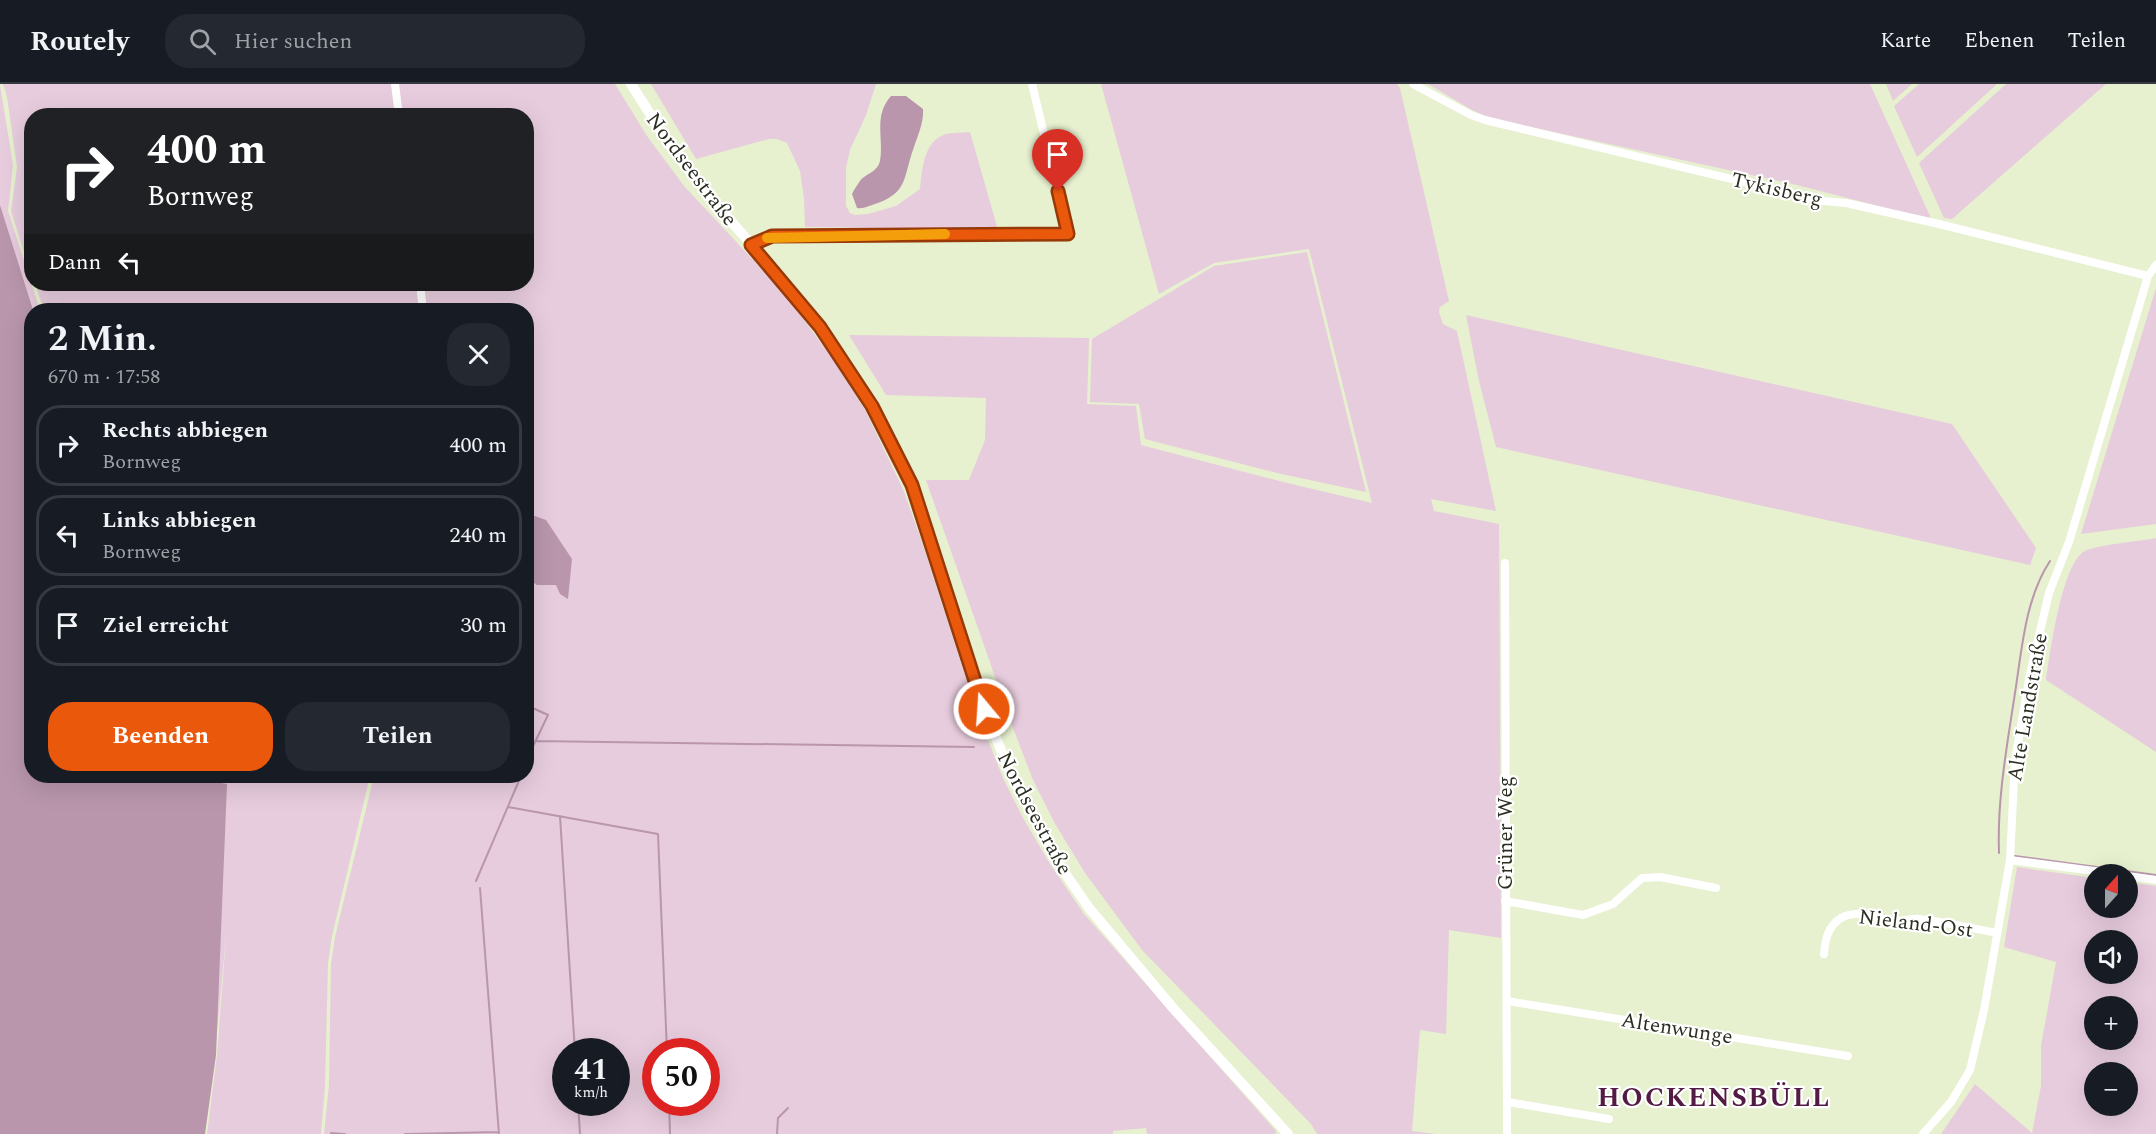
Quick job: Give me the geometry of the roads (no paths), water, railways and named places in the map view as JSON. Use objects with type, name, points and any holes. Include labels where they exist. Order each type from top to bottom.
[{"type":"main road","name":"Nordseestraße","points":[[631,84],[682,161],[786,284],[829,339],[871,403],[912,485],[984,709],[1012,777],[1058,862],[1089,908],[1173,1008],[1288,1134]]},
{"type":"street","points":[[395,84],[398,108]]},
{"type":"street","points":[[751,245],[772,236],[1068,234],[1032,84]]},
{"type":"street","name":"Tykisberg","points":[[1413,84],[1485,120],[1823,201],[1846,203],[1940,224],[2148,276]]},
{"type":"street","name":"Alte Landstraße","points":[[1923,1134],[1951,1102],[1971,1070],[1984,1010],[2010,860],[2015,760],[2030,674],[2049,593],[2069,542],[2148,276],[2156,265]]},
{"type":"street","name":"Grüner Weg","points":[[1505,563],[1507,1134]]},
{"type":"street","points":[[2010,860],[2084,870]]},
{"type":"street","points":[[1505,901],[1583,915],[1613,904],[1642,878],[1660,877],[1716,888]]},
{"type":"street","points":[[2138,878],[2156,880]]},
{"type":"street","name":"Nieland-Ost","points":[[1824,954],[1827,935],[1831,927],[1848,915],[1859,914],[1896,921],[1916,918],[1997,933]]},
{"type":"street","name":"Altenwunge","points":[[1507,1001],[1848,1056]]},
{"type":"street","points":[[1508,1102],[1609,1119]]},
{"type":"waterway","points":[[1999,853],[2003,773],[2023,642],[2035,591],[2050,561]]},
{"type":"waterway","points":[[534,709],[548,715],[534,744]]},
{"type":"waterway","points":[[535,741],[974,747]]},
{"type":"waterway","points":[[476,881],[518,783]]},
{"type":"waterway","points":[[508,807],[658,834],[666,1038]]},
{"type":"waterway","points":[[560,816],[574,1038]]},
{"type":"waterway","points":[[2015,856],[2156,875]]},
{"type":"waterway","points":[[480,888],[499,1134]]},
{"type":"waterway","points":[[777,1134],[778,1118],[788,1108]]},
{"type":"waterway","points":[[579,1116],[580,1134]]},
{"type":"waterway","points":[[669,1116],[670,1134]]},
{"type":"waterway","points":[[405,1134],[499,1132]]},
{"type":"waterway","points":[[331,1133],[345,1134]]},
{"type":"district","name":"HOCKENSBÜLL","points":[[1714,1097]]}]
